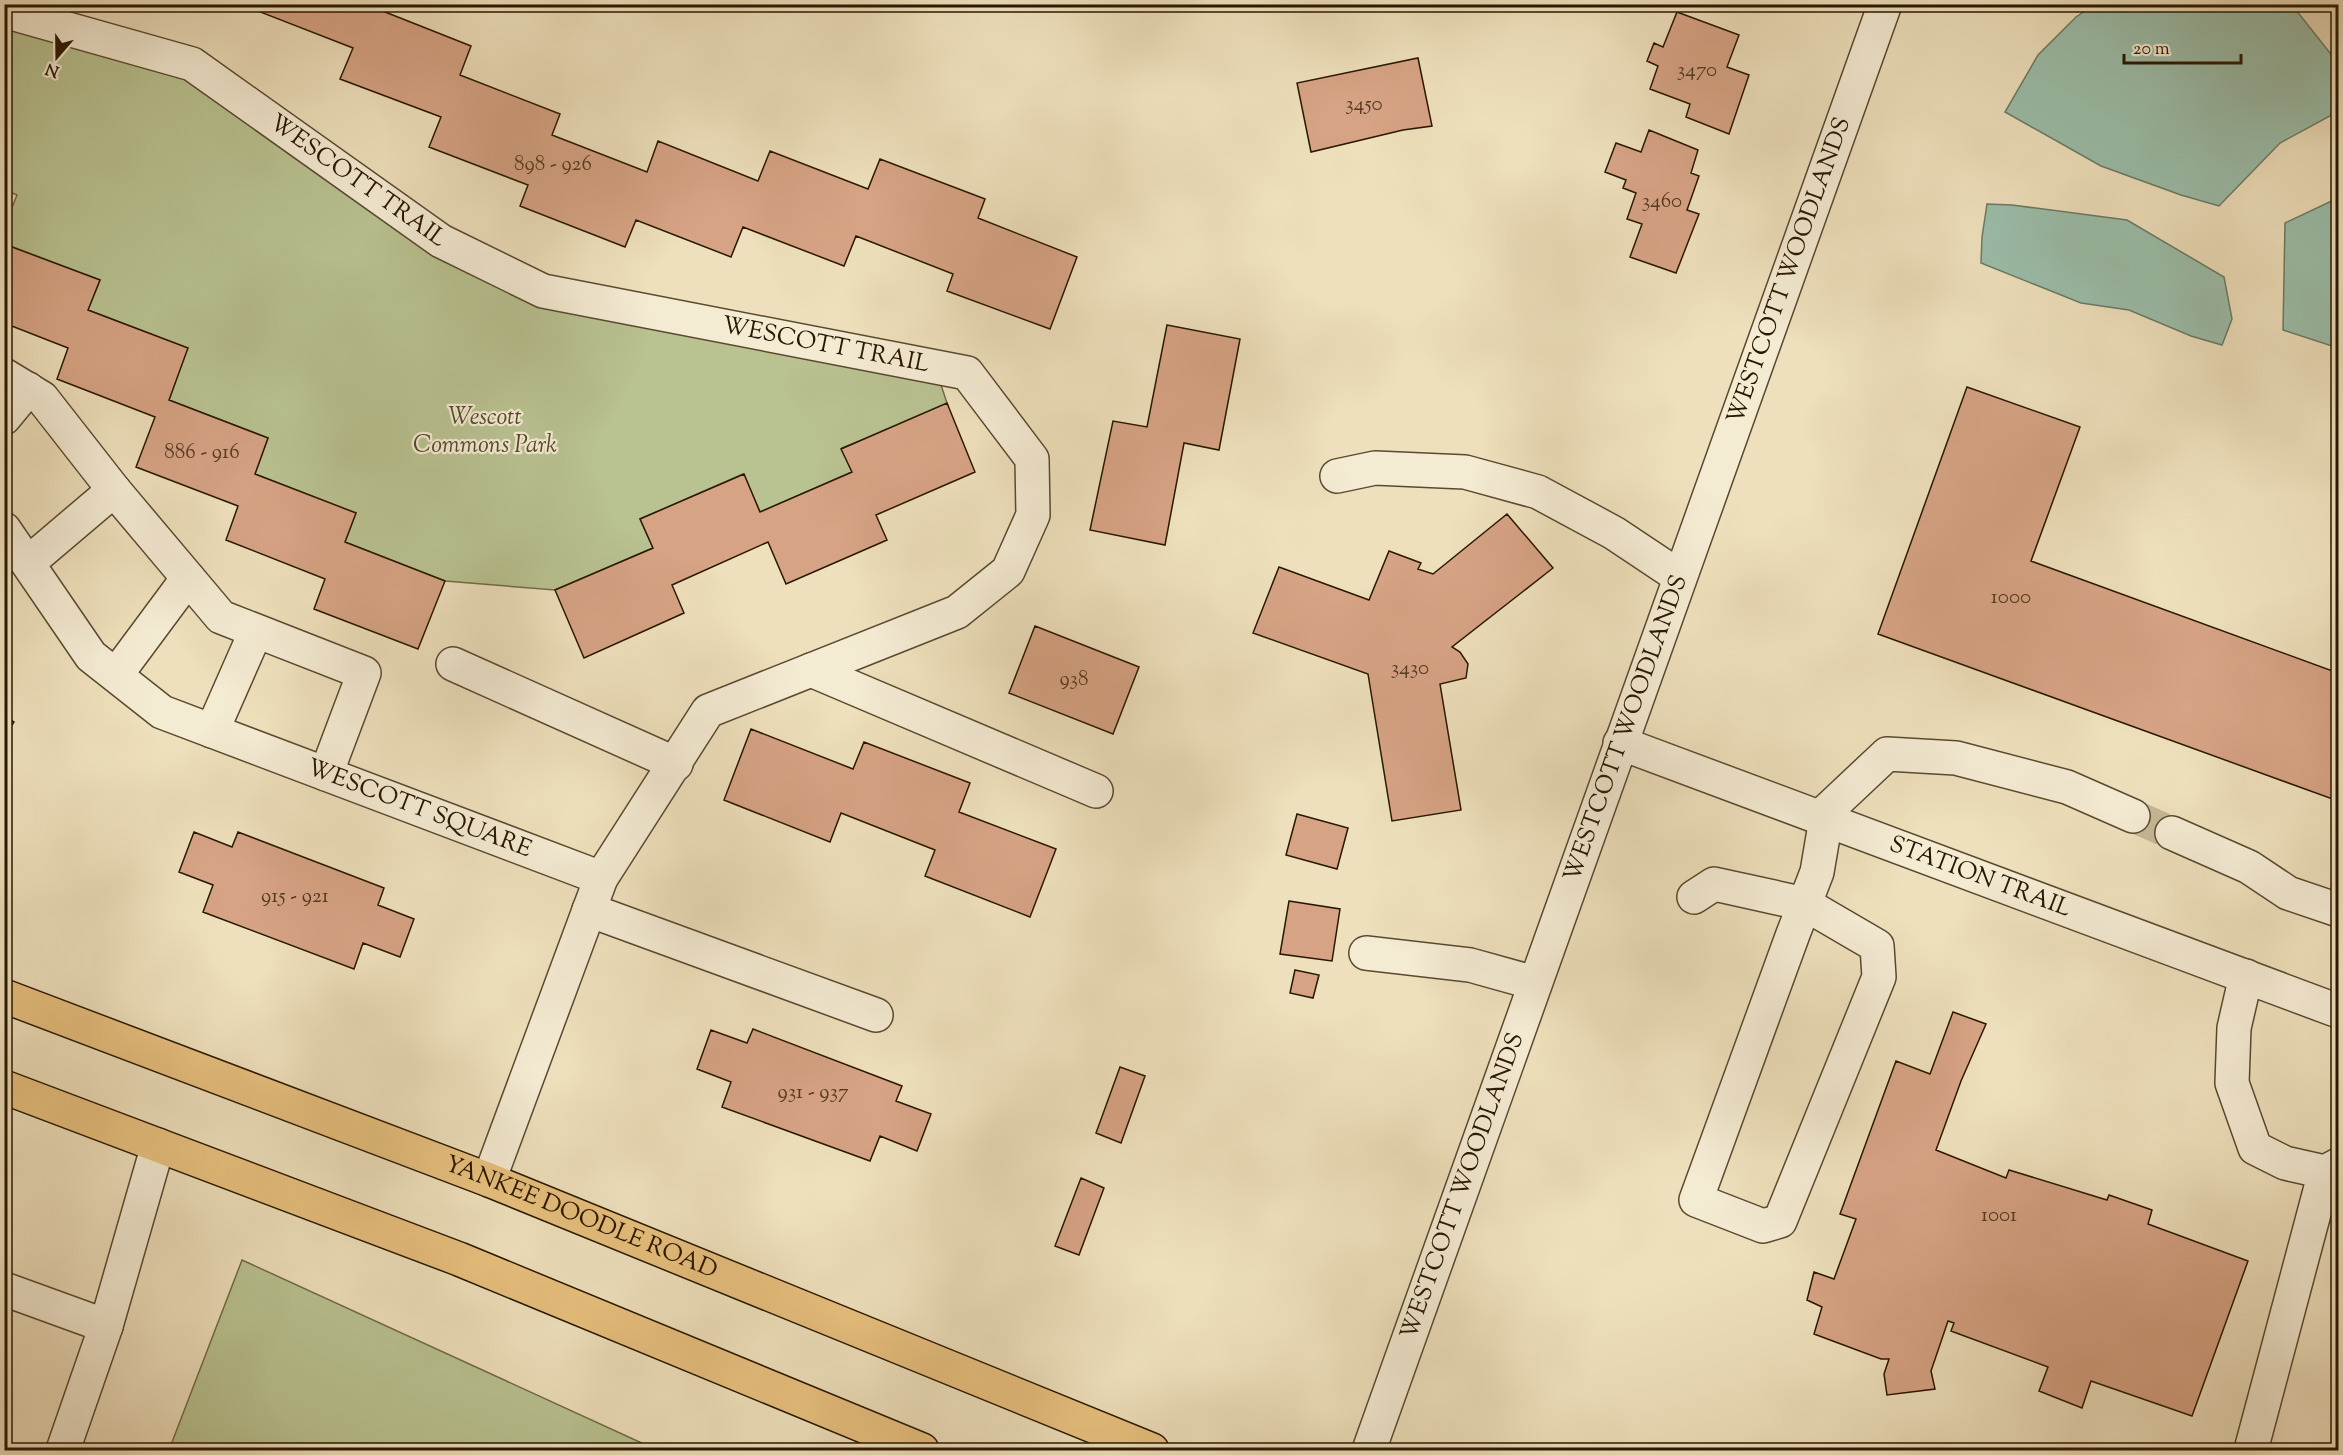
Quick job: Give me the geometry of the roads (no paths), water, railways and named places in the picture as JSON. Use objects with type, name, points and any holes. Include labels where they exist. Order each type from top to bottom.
[{"type":"main road","name":"YANKEE DOODLE ROAD","points":[[4,996],[489,1180],[1152,1450]]},
{"type":"main road","points":[[4,1087],[459,1258],[922,1450]]},
{"type":"street","name":"WESTCOTT WOODLANDS","points":[[1369,1450],[1885,4]]},
{"type":"street","name":"WESCOTT TRAIL","points":[[4,11],[192,64],[441,241],[543,291],[967,373],[1032,459],[1034,515],[1008,571],[957,612],[708,711],[602,878]]},
{"type":"street","points":[[4,418],[16,382],[42,398],[114,490],[221,617],[364,673],[326,774]]},
{"type":"street","points":[[1338,476],[1375,468],[1465,472],[1538,492],[1614,534],[1680,578]]},
{"type":"street","points":[[28,563],[114,490]]},
{"type":"street","name":"WESCOTT SQUARE","points":[[4,529],[92,656],[162,712],[602,878]]},
{"type":"street","points":[[116,675],[188,578]]},
{"type":"street","points":[[212,731],[256,631]]},
{"type":"street","points":[[453,664],[676,764]]},
{"type":"street","points":[[811,670],[1096,791]]},
{"type":"street","name":"STATION TRAIL","points":[[1620,743],[2338,1011]]},
{"type":"street","points":[[1694,897],[1714,884],[1805,904],[1877,946],[1880,977],[1780,1221],[1763,1226],[1696,1200],[1793,934],[1805,904],[1817,872],[1823,818],[1887,754],[1956,758],[2067,787],[2133,816]]},
{"type":"street","points":[[2172,833],[2249,867],[2288,893],[2338,910]]},
{"type":"street","points":[[489,1180],[602,878]]},
{"type":"street","points":[[589,910],[876,1015]]},
{"type":"street","points":[[1366,953],[1470,965],[1535,983]]},
{"type":"street","points":[[2246,976],[2234,1028],[2232,1083],[2255,1148],[2285,1163],[2332,1169],[2251,1450]]},
{"type":"street","points":[[63,1450],[106,1326],[158,1145]]},
{"type":"street","points":[[4,1289],[106,1326]]},
{"type":"tunnel","points":[[2133,816],[2172,833]]},
{"type":"park label","name":"Wescott Commons Park","points":[[485,432]]}]
